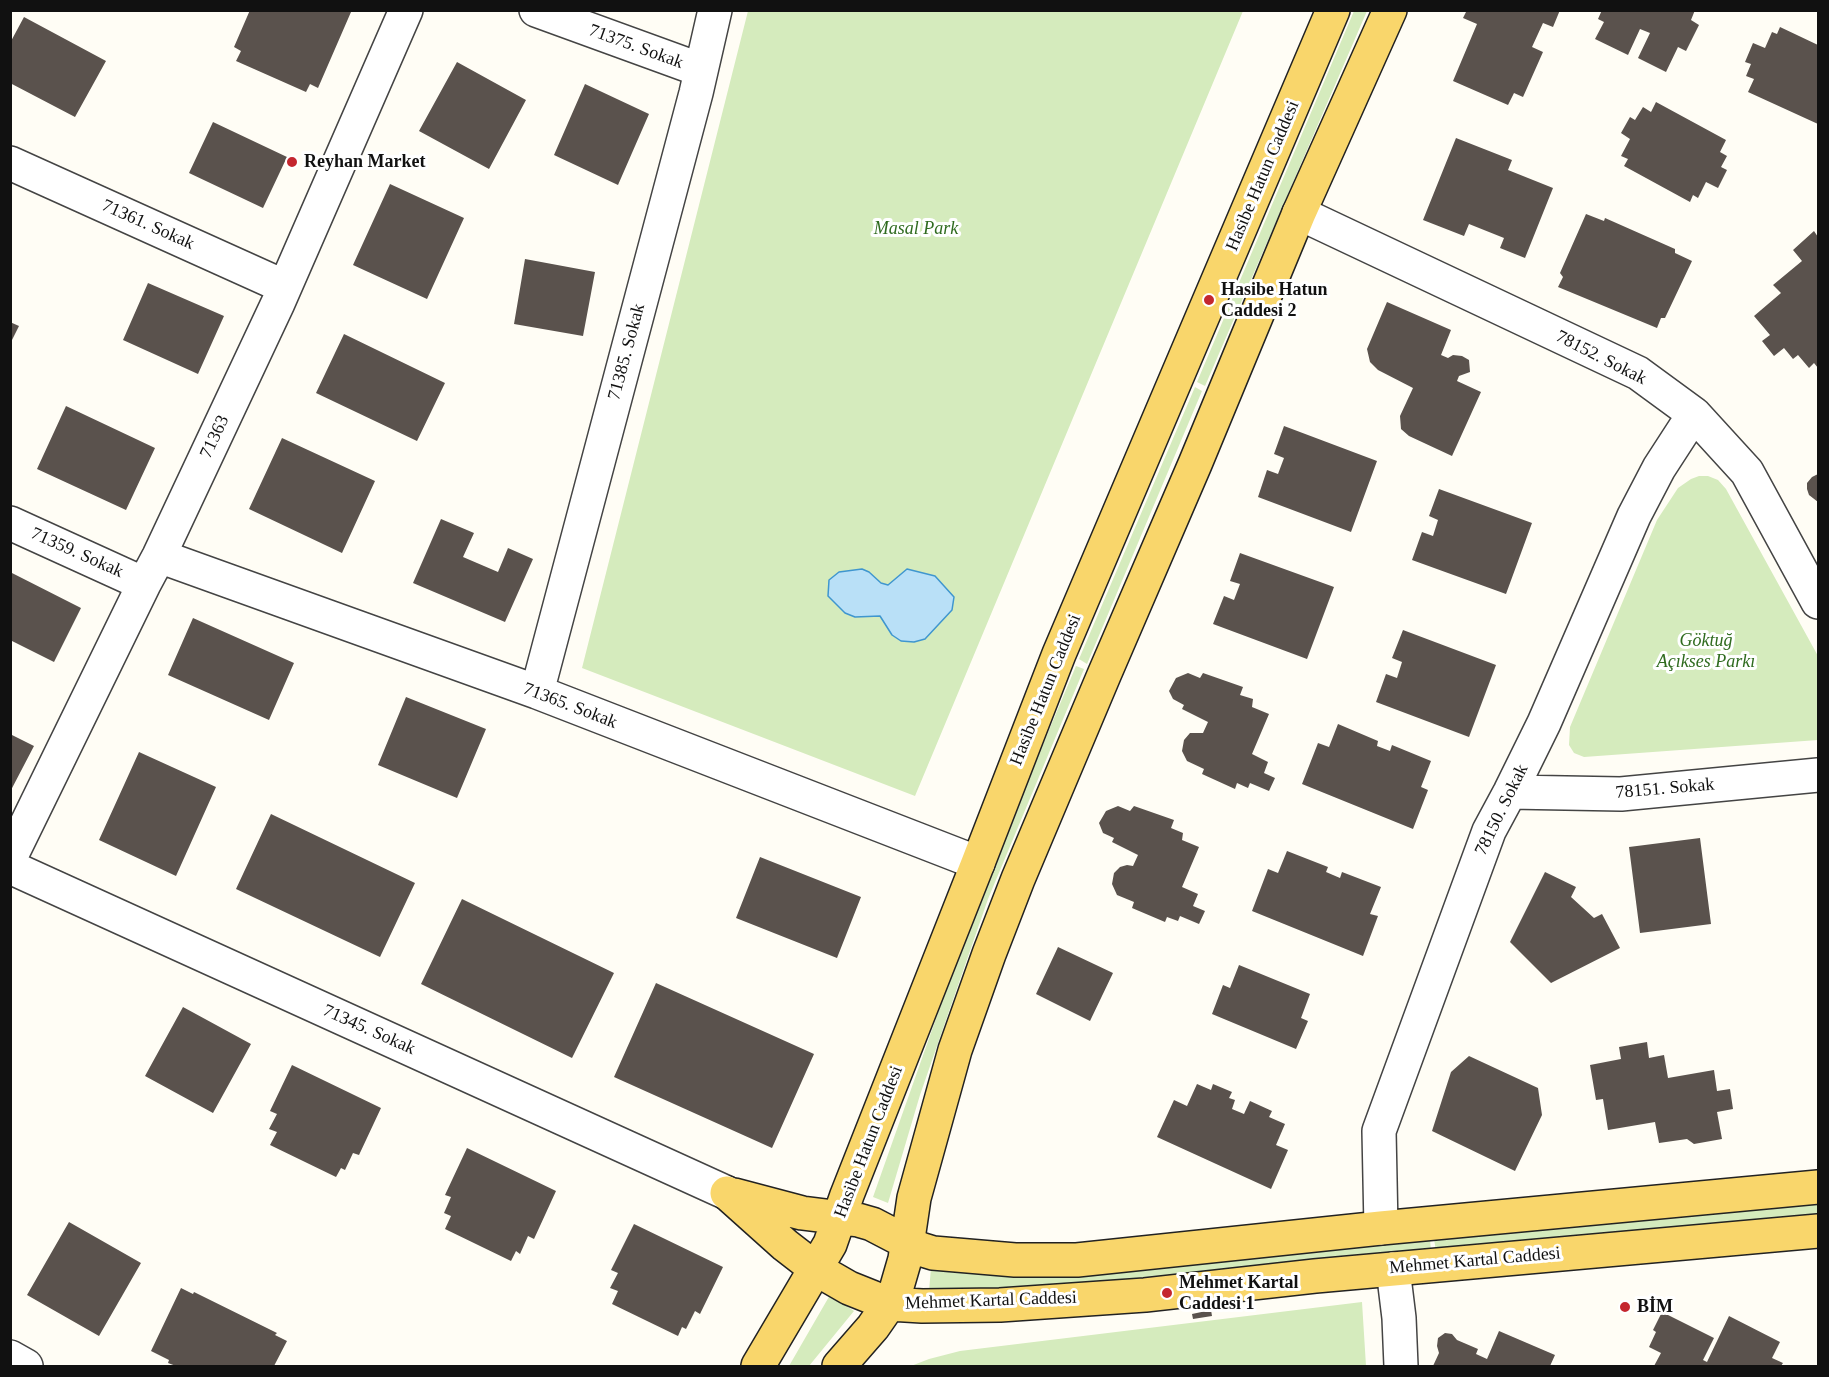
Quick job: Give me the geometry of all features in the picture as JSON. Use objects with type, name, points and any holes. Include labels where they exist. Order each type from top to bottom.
[{"type":"main road","name":"Hasibe Hatun Caddesi","points":[[758,1366],[830,1244],[1059,654],[1333,10]]},
{"type":"main road","points":[[839,1366],[873,1327],[889,1304],[901,1275],[914,1198],[955,1050],[989,954],[1023,868],[1299,213],[1390,10]]},
{"type":"main road","points":[[727,1193],[802,1213],[872,1224],[920,1249],[943,1255],[1015,1260],[1077,1260],[1381,1228],[1818,1187]]},
{"type":"main road","name":"Mehmet Kartal Caddesi","points":[[727,1193],[785,1245],[816,1269],[849,1288],[889,1304],[980,1305],[1145,1295],[1393,1269],[1818,1230]]},
{"type":"street","name":"71363","points":[[10,858],[152,570],[285,287],[406,10]]},
{"type":"street","name":"71375. Sokak","points":[[536,10],[701,70]]},
{"type":"street","name":"71385. Sokak","points":[[537,693],[715,10]]},
{"type":"street","name":"71361. Sokak","points":[[10,163],[285,287]]},
{"type":"street","name":"78152. Sokak","points":[[1299,213],[1638,373],[1694,414],[1747,472],[1818,602]]},
{"type":"street","name":"78150. Sokak","points":[[1381,1228],[1378,1131],[1489,831],[1544,723],[1634,516],[1659,468],[1694,414]]},
{"type":"street","name":"71359. Sokak","points":[[10,523],[152,570]]},
{"type":"street","name":"71365. Sokak","points":[[152,570],[537,693],[978,864]]},
{"type":"street","name":"78151. Sokak","points":[[1510,792],[1621,794],[1818,775]]},
{"type":"street","name":"71345. Sokak","points":[[10,867],[727,1193]]},
{"type":"street","points":[[1393,1269],[1399,1318],[1401,1366]]},
{"type":"street","points":[[10,1357],[26,1366]]},
{"type":"green space","name":"Masal Park","points":[[748,11],[1243,11],[915,796],[582,668]]},
{"type":"green space","points":[[1354,11],[1367,11],[1205,386],[1197,382]]},
{"type":"green space","points":[[1195,387],[1202,391],[1087,664],[1079,659]]},
{"type":"green space","name":"Göktuğ Açıkses Parkı","points":[[1699,476],[1708,476],[1718,480],[1726,489],[1818,656],[1818,740],[1584,757],[1574,753],[1569,745],[1570,727],[1657,520],[1678,488]]},
{"type":"green space","points":[[1076,666],[1084,669],[988,899],[920,1095],[888,1203],[873,1197],[980,894]]},
{"type":"green space","points":[[1818,1202],[1818,1216],[1436,1251],[1434,1239]]},
{"type":"green space","points":[[1430,1239],[1431,1251],[1143,1280],[929,1291],[931,1268],[1077,1275]]},
{"type":"green space","points":[[830,1295],[854,1311],[809,1366],[789,1366]]},
{"type":"green space","points":[[1362,1302],[1366,1366],[911,1366],[960,1351]]},
{"type":"water","points":[[862,569],[881,583],[888,585],[907,569],[935,576],[954,597],[952,610],[925,639],[914,642],[901,641],[892,635],[880,616],[855,617],[845,613],[828,596],[829,580],[839,572]]},
{"type":"building","points":[[250,10],[347,10],[351,12],[318,88],[310,84],[306,92],[236,61],[241,51],[234,47]]},
{"type":"building","points":[[1467,10],[1560,10],[1553,27],[1543,23],[1532,47],[1543,52],[1523,97],[1514,93],[1508,105],[1453,81],[1477,24],[1463,18]]},
{"type":"building","points":[[1602,10],[1695,10],[1691,20],[1699,25],[1686,51],[1678,47],[1666,72],[1638,58],[1650,33],[1640,29],[1628,55],[1595,39],[1604,22],[1598,19]]},
{"type":"building","points":[[24,17],[106,61],[75,117],[10,83],[10,43]]},
{"type":"building","points":[[1780,27],[1818,45],[1818,124],[1748,92],[1754,79],[1746,76],[1751,64],[1745,62],[1753,43],[1765,48],[1772,32],[1777,34]]},
{"type":"building","points":[[457,62],[526,100],[489,169],[419,131]]},
{"type":"building","points":[[585,84],[649,114],[618,185],[554,155]]},
{"type":"building","points":[[1656,102],[1726,140],[1720,152],[1727,156],[1721,167],[1727,170],[1718,188],[1706,182],[1698,198],[1693,195],[1690,202],[1624,166],[1628,159],[1621,156],[1630,139],[1621,133],[1630,117],[1635,120],[1643,107],[1651,112]]},
{"type":"building","points":[[213,122],[287,157],[263,208],[189,173]]},
{"type":"building","points":[[1456,138],[1512,160],[1508,170],[1553,188],[1525,258],[1500,248],[1504,238],[1469,224],[1464,236],[1423,220]]},
{"type":"building","points":[[390,184],[464,218],[427,299],[353,265]]},
{"type":"building","points":[[1586,214],[1604,221],[1605,218],[1675,249],[1675,253],[1692,261],[1665,318],[1661,318],[1657,328],[1558,287],[1563,277],[1560,273]]},
{"type":"building","points":[[1814,231],[1818,237],[1818,368],[1814,363],[1809,368],[1798,355],[1793,359],[1784,348],[1774,356],[1762,341],[1770,335],[1754,316],[1781,293],[1773,285],[1802,261],[1793,250]]},
{"type":"building","points":[[525,259],[595,272],[583,336],[514,324]]},
{"type":"building","points":[[148,283],[224,316],[198,374],[123,340]]},
{"type":"building","points":[[1387,302],[1451,330],[1441,355],[1448,358],[1453,355],[1462,356],[1469,360],[1470,372],[1459,376],[1457,381],[1481,392],[1452,456],[1409,436],[1401,429],[1400,416],[1413,388],[1378,370],[1370,362],[1367,349]]},
{"type":"building","points":[[10,322],[19,326],[10,344]]},
{"type":"building","points":[[344,334],[445,383],[417,441],[316,393]]},
{"type":"building","points":[[66,406],[155,448],[126,510],[37,469]]},
{"type":"building","points":[[1284,426],[1377,461],[1351,532],[1258,497],[1267,470],[1278,474],[1284,458],[1274,454]]},
{"type":"building","points":[[282,438],[375,481],[342,553],[249,509]]},
{"type":"building","points":[[1818,474],[1818,502],[1809,495],[1807,483]]},
{"type":"building","points":[[1439,489],[1532,523],[1506,594],[1412,560],[1422,532],[1433,536],[1438,520],[1429,516]]},
{"type":"building","points":[[441,519],[474,533],[463,557],[498,572],[508,548],[533,559],[505,622],[413,583]]},
{"type":"building","points":[[1240,553],[1334,587],[1307,659],[1213,624],[1224,596],[1234,600],[1240,584],[1230,581]]},
{"type":"building","points":[[10,572],[81,608],[54,662],[10,640]]},
{"type":"building","points":[[193,618],[294,663],[269,720],[168,675]]},
{"type":"building","points":[[1403,630],[1496,665],[1469,737],[1376,702],[1386,674],[1397,678],[1402,662],[1392,658]]},
{"type":"building","points":[[1188,673],[1200,678],[1203,673],[1243,687],[1240,695],[1253,699],[1252,707],[1269,714],[1252,754],[1268,762],[1264,773],[1275,778],[1269,791],[1250,783],[1248,788],[1237,783],[1235,789],[1202,774],[1204,769],[1187,761],[1182,751],[1184,740],[1190,733],[1203,733],[1208,722],[1182,709],[1184,705],[1173,699],[1169,691],[1176,678]]},
{"type":"building","points":[[406,697],[486,729],[457,798],[378,765]]},
{"type":"building","points":[[1338,724],[1378,741],[1377,746],[1390,751],[1392,745],[1431,761],[1421,787],[1428,790],[1413,829],[1302,784],[1318,743],[1329,747]]},
{"type":"building","points":[[10,734],[34,746],[10,792]]},
{"type":"building","points":[[139,752],[216,787],[176,876],[99,840]]},
{"type":"building","points":[[1118,806],[1130,811],[1134,806],[1174,820],[1171,828],[1183,833],[1182,840],[1199,847],[1182,887],[1198,894],[1193,906],[1205,911],[1199,924],[1180,916],[1178,921],[1167,917],[1165,922],[1132,908],[1134,902],[1117,895],[1112,884],[1114,873],[1120,867],[1133,866],[1138,855],[1112,842],[1114,838],[1103,833],[1099,823],[1106,811]]},
{"type":"building","points":[[271,814],[415,883],[380,957],[236,889]]},
{"type":"building","points":[[1700,838],[1711,924],[1640,933],[1629,847]]},
{"type":"building","points":[[1287,851],[1328,867],[1326,872],[1340,878],[1342,872],[1381,887],[1370,914],[1378,916],[1363,956],[1252,911],[1268,869],[1278,873]]},
{"type":"building","points":[[760,857],[861,897],[837,958],[736,918]]},
{"type":"building","points":[[1545,872],[1576,887],[1571,897],[1594,918],[1602,914],[1620,948],[1551,983],[1510,942]]},
{"type":"building","points":[[462,899],[614,973],[572,1058],[421,984]]},
{"type":"building","points":[[1058,947],[1113,973],[1090,1021],[1036,994]]},
{"type":"building","points":[[1239,965],[1310,994],[1301,1018],[1308,1021],[1296,1049],[1212,1014],[1223,985],[1230,988]]},
{"type":"building","points":[[656,983],[814,1054],[772,1148],[614,1077]]},
{"type":"building","points":[[183,1007],[251,1044],[213,1113],[145,1076]]},
{"type":"building","points":[[1647,1042],[1649,1058],[1664,1055],[1668,1078],[1714,1070],[1717,1091],[1730,1089],[1733,1109],[1717,1112],[1722,1139],[1694,1144],[1687,1139],[1659,1143],[1655,1122],[1608,1130],[1603,1099],[1596,1100],[1590,1065],[1621,1059],[1619,1047]]},
{"type":"building","points":[[1469,1056],[1538,1088],[1542,1115],[1515,1171],[1432,1131],[1451,1072]]},
{"type":"building","points":[[292,1065],[381,1108],[359,1155],[353,1153],[345,1170],[341,1168],[336,1177],[270,1145],[277,1132],[269,1129],[277,1114],[270,1111]]},
{"type":"building","points":[[1197,1084],[1211,1090],[1213,1084],[1232,1092],[1229,1098],[1235,1100],[1232,1109],[1244,1114],[1250,1101],[1272,1111],[1269,1117],[1285,1124],[1276,1145],[1288,1150],[1271,1189],[1157,1137],[1174,1100],[1187,1106]]},
{"type":"building","points":[[467,1148],[556,1191],[534,1239],[528,1236],[520,1254],[516,1251],[511,1261],[445,1229],[451,1216],[444,1213],[451,1197],[445,1195]]},
{"type":"building","points":[[69,1222],[141,1263],[99,1336],[27,1295]]},
{"type":"building","points":[[634,1224],[723,1267],[700,1314],[695,1311],[686,1329],[682,1327],[678,1336],[612,1304],[618,1291],[610,1288],[618,1273],[611,1270]]},
{"type":"building","points":[[181,1288],[193,1294],[194,1292],[277,1333],[275,1335],[287,1341],[274,1366],[176,1366],[151,1351]]},
{"type":"building","points":[[1211,1310],[1212,1316],[1193,1319],[1192,1314]]},
{"type":"building","points":[[1662,1312],[1714,1338],[1703,1360],[1707,1362],[1729,1316],[1780,1342],[1772,1358],[1783,1363],[1781,1366],[1654,1366],[1661,1353],[1649,1347],[1656,1332],[1653,1330]]},
{"type":"building","points":[[1499,1331],[1555,1355],[1550,1366],[1433,1366],[1439,1353],[1438,1338],[1445,1333],[1452,1334],[1457,1340],[1478,1349],[1476,1354],[1487,1359]]},
{"type":"place","name":"Reyhan Market","points":[[292,162]]},
{"type":"place","name":"Hasibe Hatun Caddesi 2","points":[[1209,300]]},
{"type":"place","name":"Mehmet Kartal Caddesi 1","points":[[1167,1293]]},
{"type":"place","name":"BİM","points":[[1625,1307]]}]
